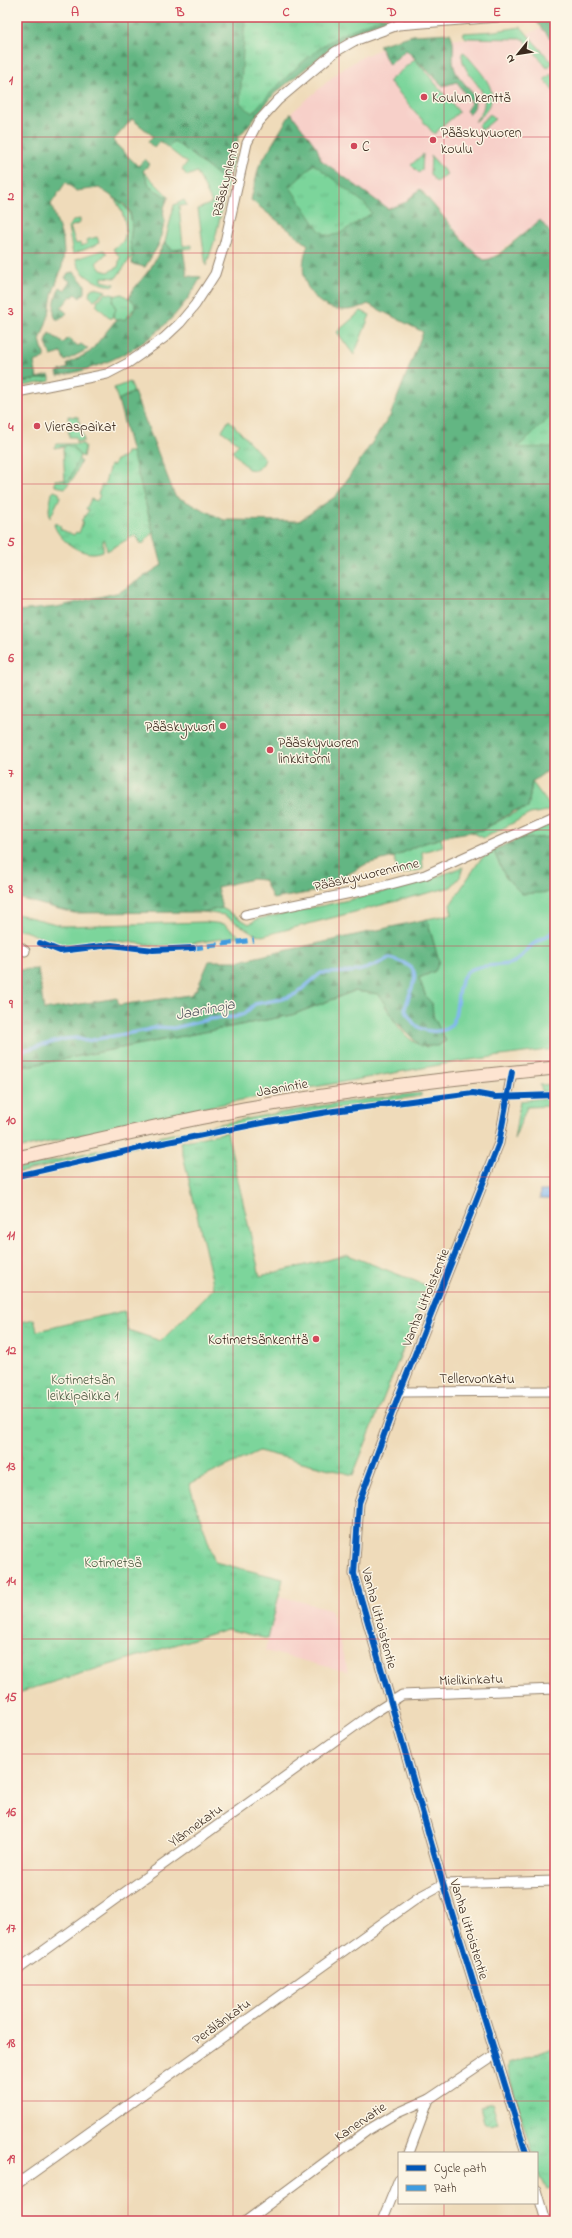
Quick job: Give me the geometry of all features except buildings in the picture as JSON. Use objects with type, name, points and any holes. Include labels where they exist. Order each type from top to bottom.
[{"type":"main road","name":"Jaanintie","points":[[17,1158],[244,1109],[388,1086],[555,1068]]},
{"type":"street","name":"Pääskynlento","points":[[17,392],[107,374],[128,363],[164,338],[180,323],[195,305],[215,274],[225,242],[247,143],[258,122],[278,100],[335,52],[354,41],[398,25],[498,17]]},
{"type":"street","name":"Pääskyvuorenrinne","points":[[244,915],[380,887],[425,875],[555,816]]},
{"type":"street","points":[[17,945],[25,951]]},
{"type":"street","name":"Vanha Littoistentie","points":[[512,1072],[499,1143],[400,1392],[358,1504],[354,1574],[443,1884],[526,2152]]},
{"type":"street","name":"Tellervonkatu","points":[[400,1392],[555,1391]]},
{"type":"street","name":"Mielikinkatu","points":[[390,1702],[402,1695],[555,1690]]},
{"type":"street","name":"Ylännekatu","points":[[17,1970],[390,1702]]},
{"type":"street","points":[[443,1884],[555,1881]]},
{"type":"street","name":"Perälänkatu","points":[[17,2184],[419,1897],[443,1884]]},
{"type":"street","name":"Kanervatie","points":[[246,2221],[368,2130],[393,2115],[429,2099],[496,2054]]},
{"type":"street","points":[[409,2152],[429,2099]]},
{"type":"street","points":[[382,2221],[398,2181]]},
{"type":"street","points":[[538,2193],[546,2221]]},
{"type":"shaded area","name":"Pääskyvuoren koulu","points":[[542,28],[555,44],[555,235],[553,237],[540,220],[490,259],[484,260],[477,256],[421,189],[404,203],[389,209],[370,198],[321,160],[317,148],[291,113],[342,69],[364,56],[387,46],[437,38],[492,39],[524,35]]},
{"type":"shaded area","points":[[279,1596],[330,1609],[348,1672],[265,1651]]},
{"type":"green space","points":[[17,17],[403,17],[367,27],[343,38],[274,94],[238,138],[228,183],[174,141],[168,148],[160,141],[154,148],[148,142],[153,136],[132,119],[113,141],[138,166],[145,159],[150,164],[143,171],[150,187],[168,198],[164,209],[165,221],[158,246],[145,267],[132,264],[133,255],[130,242],[132,223],[130,212],[124,204],[99,188],[76,191],[66,182],[51,204],[63,240],[64,253],[62,267],[52,295],[49,315],[40,340],[45,358],[34,362],[37,378],[49,375],[50,377],[17,383]]},
{"type":"green space","points":[[245,17],[385,17],[342,34],[319,49],[289,75],[252,113],[240,103]]},
{"type":"green space","points":[[544,17],[555,17],[555,44],[536,21]]},
{"type":"green space","points":[[521,27],[549,59],[554,62],[547,68],[524,39],[466,38],[462,33],[495,31]]},
{"type":"green space","points":[[450,33],[453,42],[453,61],[455,70],[474,97],[474,108],[469,114],[466,111],[471,103],[457,82],[443,86],[406,50],[389,65],[379,45],[413,35]]},
{"type":"green space","points":[[464,52],[485,78],[492,95],[485,112],[475,122],[482,111],[484,101],[483,94],[466,69],[462,53]]},
{"type":"green space","name":"Koulun kenttä","points":[[415,59],[459,112],[434,134],[389,81]]},
{"type":"green space","points":[[551,74],[555,79],[555,93],[544,80]]},
{"type":"green space","points":[[291,113],[317,148],[321,160],[388,209],[404,203],[420,189],[467,245],[484,260],[498,255],[540,220],[553,236],[555,235],[555,765],[532,782],[528,808],[514,811],[483,830],[451,835],[418,845],[394,857],[366,864],[319,891],[273,899],[264,880],[252,879],[217,887],[222,908],[203,912],[74,913],[17,898],[17,611],[57,607],[120,592],[162,565],[118,400],[134,392],[175,496],[224,520],[299,521],[336,496],[390,416],[423,332],[368,304],[353,309],[338,310],[326,306],[316,298],[308,288],[304,275],[304,260],[308,245],[251,200],[259,166]]},
{"type":"green space","points":[[490,114],[495,119],[482,130],[478,125]]},
{"type":"green space","points":[[174,140],[228,183],[215,239],[206,266],[198,209],[212,203],[197,172],[187,176],[182,169],[187,163],[168,148]]},
{"type":"green space","points":[[423,154],[422,170],[419,173],[411,165]]},
{"type":"green space","points":[[431,156],[447,174],[436,182],[430,174]]},
{"type":"green space","points":[[314,164],[364,203],[372,213],[339,234],[328,236],[319,230],[290,187]]},
{"type":"green space","points":[[143,171],[169,197],[168,198],[150,187]]},
{"type":"green space","points":[[114,198],[123,205],[131,217],[133,255],[116,278],[102,277],[102,281],[115,284],[114,286],[96,282],[85,275],[76,259],[103,250],[107,253],[96,263],[101,270],[108,272],[118,267],[120,257],[113,249],[121,244],[126,230],[122,213]]},
{"type":"green space","points":[[184,200],[187,205],[179,206],[183,246],[192,245],[192,248],[172,250],[165,242],[174,205]]},
{"type":"green space","points":[[80,219],[80,223],[70,227],[76,244],[80,243],[81,246],[87,244],[86,240],[97,237],[99,242],[96,245],[73,254],[68,227],[74,220]]},
{"type":"green space","points":[[165,242],[172,250],[183,249],[187,276],[201,277],[189,297],[175,315],[141,344],[122,355],[102,364],[58,376],[57,372],[68,368],[67,364],[90,352],[115,321],[130,316],[135,305],[129,298],[133,290],[150,269]]},
{"type":"green space","points":[[74,272],[85,285],[85,293],[80,298],[75,294],[73,297],[71,296],[61,308],[67,313],[61,319],[56,319],[54,308],[58,290],[60,287],[65,290],[70,281],[65,278],[68,273]]},
{"type":"green space","points":[[93,288],[106,291],[94,300],[89,296],[90,290]]},
{"type":"green space","points":[[106,293],[115,295],[113,302],[116,310],[111,319],[96,305],[98,303],[96,301]]},
{"type":"green space","points":[[122,294],[134,302],[135,307],[126,319],[116,320],[113,317],[116,309],[113,302],[114,296]]},
{"type":"green space","points":[[361,311],[370,315],[354,355],[337,332]]},
{"type":"green space","points":[[49,333],[63,343],[68,338],[78,346],[81,344],[88,349],[65,361],[61,353],[51,356],[46,343]]},
{"type":"green space","points":[[50,377],[50,381],[17,387],[17,383]]},
{"type":"green space","points":[[130,382],[134,392],[118,400],[114,388]]},
{"type":"green space","points":[[555,412],[555,447],[517,448]]},
{"type":"green space","points":[[68,416],[78,417],[84,441],[76,442],[76,437],[69,437]]},
{"type":"green space","points":[[229,420],[265,459],[263,464],[256,470],[248,469],[232,451],[239,444],[222,431]]},
{"type":"green space","points":[[56,444],[83,444],[85,447],[83,457],[65,446],[54,448]]},
{"type":"green space","points":[[67,445],[74,448],[80,456],[70,479],[65,482],[63,448]]},
{"type":"green space","points":[[126,452],[132,452],[153,532],[142,545],[135,535],[107,551],[105,540],[103,540],[103,551],[88,553],[81,551],[67,543],[54,525],[55,523],[61,526],[60,529],[74,535],[76,532],[79,533],[83,522],[81,521],[89,510],[86,509],[91,499],[97,501],[102,485],[104,486],[110,465],[113,466],[116,460],[124,457]]},
{"type":"green space","points":[[78,459],[81,461],[74,477],[65,488],[55,486],[55,480],[64,480],[65,482],[70,479]]},
{"type":"green space","points":[[54,491],[59,493],[60,497],[50,518],[49,509],[52,493]]},
{"type":"green space","points":[[532,782],[553,810],[530,814],[484,838],[471,832],[486,828],[513,813],[528,808]]},
{"type":"green space","points":[[555,820],[555,837],[519,839]]},
{"type":"green space","points":[[555,837],[554,892],[522,894],[506,878],[493,850],[519,839]]},
{"type":"green space","points":[[441,838],[443,846],[422,852],[423,869],[398,875],[394,857],[418,845]]},
{"type":"green space","points":[[493,850],[506,878],[554,892],[555,878],[555,1049],[462,1061],[241,1100],[17,1149],[17,1068],[292,1015],[354,991],[379,994],[393,1019],[405,1034],[412,1041],[428,1047],[438,1026],[433,1016],[432,1003],[426,997],[419,978],[435,971],[439,962],[427,919],[452,914],[450,905],[480,860]]},
{"type":"green space","points":[[463,867],[460,877],[451,887],[262,936],[253,933],[224,915],[203,912],[222,908],[249,924],[258,919],[388,891]]},
{"type":"green space","points":[[17,914],[64,926],[205,922],[224,924],[240,936],[181,945],[159,946],[110,940],[60,946],[25,931],[17,930]]},
{"type":"green space","points":[[427,919],[439,962],[435,971],[419,978],[426,997],[432,1003],[433,1016],[446,1041],[437,1046],[420,1046],[394,1020],[379,994],[354,991],[292,1015],[17,1068],[17,970],[38,969],[44,1010],[117,998],[119,1005],[190,995],[197,989],[209,961],[239,961]]},
{"type":"green space","points":[[555,1084],[555,1092],[542,1092],[540,1085]]},
{"type":"green space","points":[[421,1093],[421,1096],[319,1111],[218,1130],[118,1150],[17,1173],[17,1169],[117,1146],[268,1115],[319,1106]]},
{"type":"green space","points":[[555,1098],[555,1106],[527,1107],[514,1139],[520,1101]]},
{"type":"green space","name":"Kotimetsä","points":[[227,1132],[260,1276],[348,1255],[428,1286],[353,1475],[259,1451],[189,1484],[215,1562],[283,1579],[268,1639],[227,1629],[17,1693],[17,1462],[21,1458],[17,1439],[17,1323],[34,1319],[37,1331],[124,1311],[128,1330],[161,1341],[214,1288],[180,1142]]},
{"type":"green space","points":[[555,2048],[555,2203],[551,2189],[547,2190],[538,2171],[538,2152],[532,2152],[507,2069],[508,2063]]},
{"type":"green space","points":[[492,2103],[498,2123],[489,2125],[484,2122],[480,2106]]},
{"type":"water","points":[[540,1191],[555,1191],[555,1199],[540,1199]]},
{"type":"waterway","name":"Jaaninoja","points":[[17,1052],[65,1039],[76,1038],[86,1041],[157,1027],[174,1028],[210,1019],[235,1017],[244,1014],[255,1004],[282,999],[296,994],[321,973],[363,970],[389,958],[409,966],[415,976],[405,1009],[412,1021],[421,1029],[431,1031],[443,1030],[451,1025],[455,1018],[459,987],[463,977],[470,970],[479,967],[513,963],[519,959],[532,945],[555,930]]},
{"type":"marked path","points":[[193,948],[254,940]]},
{"type":"cycle path","points":[[40,943],[60,951],[111,945],[153,950],[193,948]]},
{"type":"cycle path","points":[[512,1072],[499,1143],[396,1402],[359,1503],[354,1574],[443,1884],[526,2152]]},
{"type":"cycle path","points":[[17,1176],[153,1145],[262,1123],[334,1111],[473,1093],[495,1097],[555,1095]]},
{"type":"place","name":"Koulun kenttä","points":[[424,97]]},
{"type":"place","name":"Pääskyvuoren koulu","points":[[433,140]]},
{"type":"place","name":"C","points":[[354,146]]},
{"type":"place","name":"Vieraspaikat","points":[[37,426]]},
{"type":"place","name":"Pääskyvuori","points":[[223,726]]},
{"type":"place","name":"Pääskyvuoren linkkitorni","points":[[270,750]]},
{"type":"place","name":"Kotimetsänkenttä","points":[[316,1339]]},
{"type":"park label","name":"Kotimetsän leikkipaikka 1","points":[[83,1388]]}]
